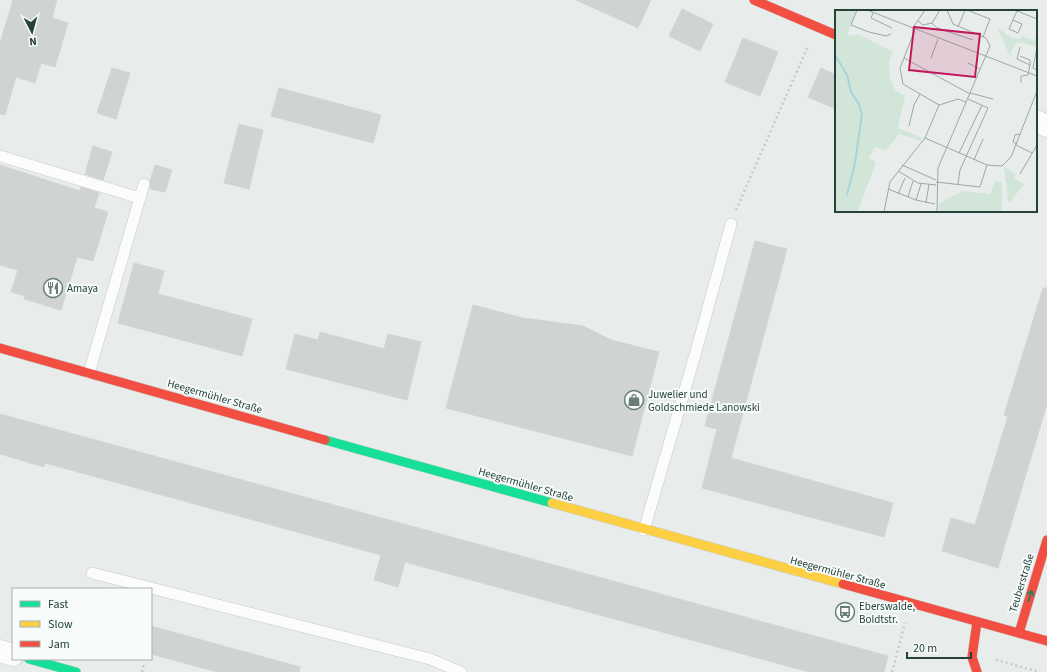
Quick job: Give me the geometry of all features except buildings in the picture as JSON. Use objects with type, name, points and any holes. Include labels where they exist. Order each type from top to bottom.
[{"type":"main road","points":[[754,0],[835,35]]},
{"type":"main road","name":"Heegermühler Straße","points":[[0,348],[644,530],[1047,641]]},
{"type":"main road","name":"Teuberstraße","points":[[1019,633],[1047,540]]},
{"type":"main road","points":[[977,622],[972,657],[977,672]]},
{"type":"main road","points":[[33,660],[76,672]]},
{"type":"street","points":[[1037,121],[1047,126]]},
{"type":"street","points":[[0,651],[12,655]]},
{"type":"lane","points":[[0,156],[140,198]]},
{"type":"lane","points":[[89,373],[144,184]]},
{"type":"lane","points":[[644,530],[697,348],[731,224]]},
{"type":"lane","points":[[92,573],[151,588]]},
{"type":"lane","points":[[152,588],[430,659],[461,672]]},
{"type":"path","points":[[731,224],[816,27]]},
{"type":"path","points":[[892,672],[910,603]]},
{"type":"path","points":[[972,657],[1006,662],[1040,672]]},
{"type":"path","points":[[142,672],[144,664]]},
{"type":"traffic: fast","points":[[325,440],[552,503]]},
{"type":"traffic: fast","points":[[33,660],[76,672]]},
{"type":"traffic: slow","points":[[552,503],[843,584]]},
{"type":"traffic: jam","points":[[754,0],[835,35]]},
{"type":"traffic: jam","points":[[0,348],[325,440]]},
{"type":"traffic: jam","points":[[1019,633],[1047,540]]},
{"type":"traffic: jam","points":[[843,584],[1047,641]]},
{"type":"traffic: jam","points":[[977,622],[972,657],[977,672]]},
{"type":"place","name":"Amaya","points":[[53,288]]},
{"type":"place","name":"Juwelier und Goldschmiede Lanowski","points":[[634,400]]},
{"type":"place","name":"Eberswalde, Boldtstr.","points":[[845,612]]}]
